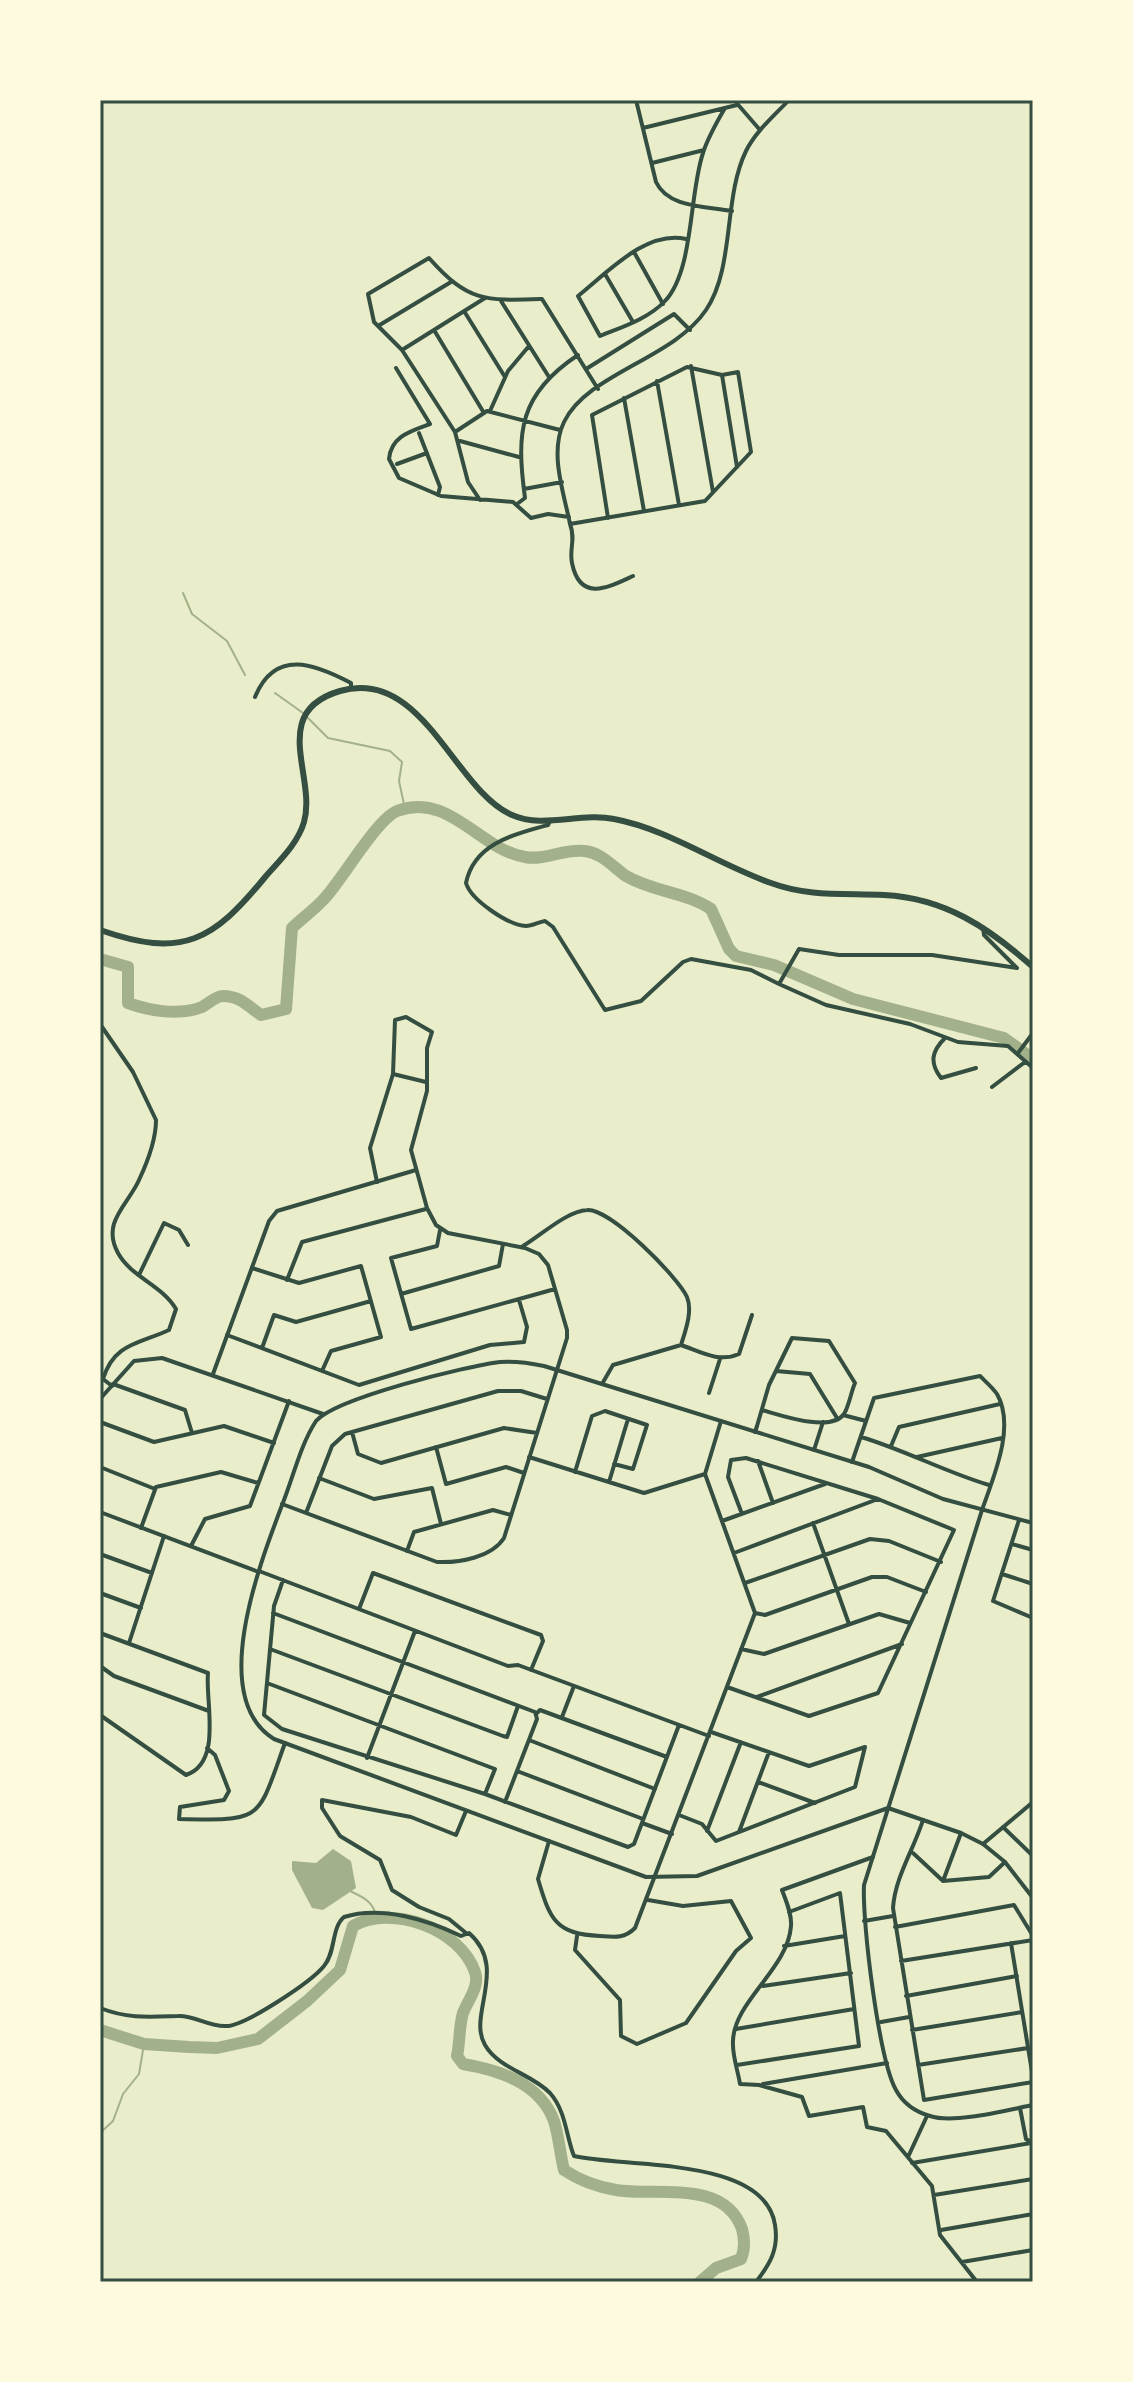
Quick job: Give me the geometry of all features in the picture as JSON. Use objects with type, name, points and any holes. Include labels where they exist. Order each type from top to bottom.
[{"type":"main road","points":[[100,930],[166,944],[193,939],[222,925],[299,834],[307,806],[297,744],[305,717],[321,700],[347,690],[381,694],[418,714],[498,807],[518,817],[616,819],[772,884],[813,893],[916,898],[941,905],[983,926],[1033,967]]},
{"type":"street","points":[[636,100],[662,193],[676,201],[732,211]]},
{"type":"street","points":[[633,576],[602,590],[594,590],[580,582],[572,562],[575,542],[558,460],[561,430],[574,407],[690,330],[715,293],[741,163],[760,130],[789,100]]},
{"type":"street","points":[[643,128],[725,108],[736,102],[760,130]]},
{"type":"street","points":[[686,239],[669,235],[634,252],[578,296],[600,336],[633,322],[663,304],[676,286],[686,239],[704,150],[725,108]]},
{"type":"street","points":[[652,163],[704,150]]},
{"type":"street","points":[[634,252],[663,304]]},
{"type":"street","points":[[480,500],[468,482],[460,441],[402,350],[374,322],[368,294],[429,258],[451,282],[485,298],[544,301],[598,389]]},
{"type":"street","points":[[605,274],[633,322]]},
{"type":"street","points":[[378,326],[451,282]]},
{"type":"street","points":[[402,350],[485,298]]},
{"type":"street","points":[[501,301],[549,377]]},
{"type":"street","points":[[464,311],[505,377]]},
{"type":"street","points":[[586,369],[674,314],[690,330]]},
{"type":"street","points":[[434,330],[487,412],[561,430]]},
{"type":"street","points":[[455,432],[487,412],[505,377],[529,346]]},
{"type":"street","points":[[517,504],[525,498],[519,457],[523,420],[549,377],[578,355]]},
{"type":"street","points":[[691,366],[713,492]]},
{"type":"street","points":[[570,524],[608,518],[705,501],[751,452],[738,372],[722,375],[691,366],[596,412],[591,418],[608,518]]},
{"type":"street","points":[[396,368],[430,424],[401,436],[394,443],[390,451],[391,466],[399,478],[438,495],[517,504],[531,518],[548,514],[569,517]]},
{"type":"street","points":[[722,375],[737,467]]},
{"type":"street","points":[[657,381],[679,505]]},
{"type":"street","points":[[624,398],[644,511]]},
{"type":"street","points":[[419,433],[440,487],[438,495]]},
{"type":"street","points":[[460,441],[519,457]]},
{"type":"street","points":[[397,464],[427,453]]},
{"type":"street","points":[[524,489],[562,482]]},
{"type":"street","points":[[255,697],[260,685],[272,672],[296,663],[351,683],[347,690]]},
{"type":"street","points":[[551,820],[548,825],[504,837],[490,846],[467,876],[469,893],[513,923],[524,926],[548,923],[605,1010],[641,1001],[683,962],[691,959],[751,970],[826,1005],[910,1024],[945,1038],[1001,1044],[1019,1052],[1033,1068]]},
{"type":"street","points":[[780,983],[799,949],[839,955],[932,955],[1017,968],[984,935],[983,926]]},
{"type":"street","points":[[282,1504],[442,1563],[490,1552],[504,1538],[568,1335],[545,1261],[521,1247],[441,1230],[427,1208],[411,1150],[427,1083],[427,1048],[432,1030],[406,1017],[395,1020],[393,1074],[370,1148],[377,1182]]},
{"type":"street","points":[[100,1024],[133,1072],[156,1120],[139,1181],[113,1224],[118,1254],[171,1300],[176,1317],[169,1330],[133,1341],[116,1353],[103,1379],[112,1385],[185,1410],[192,1433]]},
{"type":"street","points":[[1019,1052],[1033,1033]]},
{"type":"street","points":[[945,1038],[933,1054],[932,1066],[941,1078],[976,1068]]},
{"type":"street","points":[[992,1087],[1026,1061]]},
{"type":"street","points":[[393,1074],[427,1083]]},
{"type":"street","points":[[213,1374],[269,1221],[277,1211],[416,1170]]},
{"type":"street","points":[[287,1280],[302,1242],[427,1208]]},
{"type":"street","points":[[521,1247],[580,1211],[591,1209],[628,1230],[687,1297],[689,1312],[681,1345]]},
{"type":"street","points":[[139,1275],[164,1223],[179,1230],[188,1245]]},
{"type":"street","points":[[441,1230],[437,1246],[391,1258],[411,1329],[555,1289]]},
{"type":"street","points":[[401,1294],[499,1266],[503,1244]]},
{"type":"street","points":[[252,1268],[299,1283],[361,1266],[381,1337],[331,1351],[322,1371]]},
{"type":"street","points":[[227,1335],[359,1385],[490,1345],[524,1342],[527,1327],[519,1300]]},
{"type":"street","points":[[262,1348],[274,1315],[296,1322],[371,1301]]},
{"type":"street","points":[[602,1384],[613,1365],[681,1345],[720,1359],[739,1354],[752,1315]]},
{"type":"street","points":[[755,1432],[776,1371],[792,1338],[829,1341],[855,1383],[840,1417]]},
{"type":"street","points":[[100,1399],[128,1366],[142,1358],[174,1360],[323,1414]]},
{"type":"street","points":[[709,1393],[720,1359]]},
{"type":"street","points":[[1033,1523],[927,1493],[852,1462],[544,1366],[503,1362],[346,1402],[323,1414],[311,1428],[256,1571],[250,1597],[242,1694],[253,1721],[264,1733],[285,1743],[646,1877],[679,1879],[722,1868],[888,1808],[961,1833],[983,1844],[1005,1862],[1033,1898]]},
{"type":"street","points":[[776,1371],[810,1374],[840,1417]]},
{"type":"street","points":[[852,1462],[874,1398],[980,1376],[997,1394],[1003,1438],[864,1885],[864,1921],[887,2063],[902,2099],[927,2116],[953,2118],[1033,2105]]},
{"type":"street","points":[[306,1513],[335,1441],[352,1432],[498,1391],[521,1391],[547,1399]]},
{"type":"street","points":[[191,1547],[205,1519],[250,1506],[289,1401]]},
{"type":"street","points":[[891,1446],[899,1427],[1000,1404]]},
{"type":"street","points":[[762,1410],[806,1422],[840,1417],[866,1421]]},
{"type":"street","points":[[575,1472],[592,1416],[605,1411],[647,1425],[633,1469],[614,1464]]},
{"type":"street","points":[[609,1482],[628,1419]]},
{"type":"street","points":[[549,1841],[538,1874],[555,1922],[565,1931],[577,1935],[618,1937],[630,1933],[639,1923],[649,1898],[755,1613],[705,1474],[721,1421]]},
{"type":"street","points":[[814,1450],[823,1421]]},
{"type":"street","points":[[100,1422],[154,1442],[224,1426],[274,1443]]},
{"type":"street","points":[[352,1432],[358,1454],[381,1463],[504,1428],[537,1433]]},
{"type":"street","points":[[861,1437],[891,1446],[948,1473],[990,1486]]},
{"type":"street","points":[[915,1457],[1003,1438]]},
{"type":"street","points":[[436,1447],[446,1484],[506,1467],[524,1473]]},
{"type":"street","points":[[529,1457],[648,1493],[705,1474]]},
{"type":"street","points":[[727,1687],[803,1716],[816,1716],[878,1693],[954,1530],[878,1499],[758,1461],[735,1458],[730,1462],[728,1477],[742,1514]]},
{"type":"street","points":[[758,1461],[773,1503]]},
{"type":"street","points":[[100,1467],[155,1489],[221,1472],[259,1484]]},
{"type":"street","points":[[319,1478],[374,1499],[432,1488],[441,1524]]},
{"type":"street","points":[[722,1521],[828,1483]]},
{"type":"street","points":[[141,1528],[155,1489]]},
{"type":"street","points":[[734,1553],[878,1499]]},
{"type":"street","points":[[407,1551],[414,1532],[493,1510],[511,1515]]},
{"type":"street","points":[[100,1512],[508,1666],[531,1670],[679,1725],[741,1742],[809,1766],[865,1747],[855,1787],[716,1841],[702,1824],[679,1815]]},
{"type":"street","points":[[1019,1520],[993,1601],[1033,1618]]},
{"type":"street","points":[[813,1523],[849,1624]]},
{"type":"street","points":[[129,1643],[164,1536]]},
{"type":"street","points":[[745,1583],[880,1539],[941,1562]]},
{"type":"street","points":[[1012,1544],[1033,1550]]},
{"type":"street","points":[[100,1554],[152,1573]]},
{"type":"street","points":[[359,1609],[373,1573],[541,1635],[543,1641],[531,1670]]},
{"type":"street","points":[[1002,1574],[1033,1584]]},
{"type":"street","points":[[755,1613],[765,1615],[872,1577],[887,1577],[926,1592]]},
{"type":"street","points":[[283,1580],[273,1613],[264,1715],[270,1722],[367,1758],[485,1794],[628,1847],[634,1844],[679,1725]]},
{"type":"street","points":[[100,1593],[141,1608]]},
{"type":"street","points":[[273,1613],[536,1714]]},
{"type":"street","points":[[741,1649],[764,1654],[884,1614],[910,1623]]},
{"type":"street","points":[[367,1758],[415,1631]]},
{"type":"street","points":[[100,1633],[208,1673],[212,1732],[196,1771],[181,1774],[100,1715]]},
{"type":"street","points":[[755,1698],[902,1644]]},
{"type":"street","points":[[270,1649],[507,1737],[518,1706]]},
{"type":"street","points":[[100,1666],[114,1676],[209,1711]]},
{"type":"street","points":[[267,1683],[495,1769],[485,1794]]},
{"type":"street","points":[[562,1718],[574,1686]]},
{"type":"street","points":[[505,1802],[540,1710],[667,1757]]},
{"type":"street","points":[[529,1740],[655,1789]]},
{"type":"street","points":[[707,1831],[741,1742]]},
{"type":"street","points":[[207,1748],[215,1755],[229,1791],[224,1800],[180,1807],[179,1819],[221,1820],[252,1813],[264,1803],[285,1743]]},
{"type":"street","points":[[739,1832],[769,1752]]},
{"type":"street","points":[[517,1771],[672,1834]]},
{"type":"street","points":[[758,1782],[815,1803]]},
{"type":"street","points":[[466,1811],[456,1835],[411,1817],[322,1800],[322,1808],[340,1836],[380,1860],[392,1890],[419,1907],[449,1919],[476,1939],[486,1959],[487,1982],[481,2029],[485,2045],[509,2067],[549,2093],[569,2133],[574,2156],[697,2170],[750,2190],[768,2207],[776,2230],[772,2262],[756,2282]]},
{"type":"street","points":[[983,1844],[1033,1802]]},
{"type":"street","points":[[923,1820],[913,1853],[897,1885],[893,1916],[924,2100],[1033,2080],[1011,1943]]},
{"type":"street","points":[[1003,1827],[1031,1848],[1033,1856]]},
{"type":"street","points":[[943,1881],[961,1833]]},
{"type":"street","points":[[913,1853],[943,1881],[989,1877],[1005,1862]]},
{"type":"street","points":[[873,1857],[782,1890],[792,1924],[763,1986],[742,2012],[736,2029],[733,2040],[740,2084],[759,2085],[802,2097],[809,2116],[863,2107],[867,2127],[886,2131],[932,2186],[940,2230],[977,2282]]},
{"type":"street","points":[[737,2065],[859,2046],[840,1893],[789,1912]]},
{"type":"street","points":[[577,1935],[575,1950],[620,2000],[621,2036],[637,2044],[686,2023],[736,1951],[751,1938],[731,1901],[683,1906],[649,1898]]},
{"type":"street","points":[[895,1927],[1014,1905],[1033,1938],[900,1961]]},
{"type":"street","points":[[100,2008],[137,2019],[186,2016],[214,2026],[234,2025],[318,1974],[331,1957],[338,1925],[344,1917],[364,1914],[417,1918],[437,1923],[461,1936],[467,1934]]},
{"type":"street","points":[[864,1921],[893,1916]]},
{"type":"street","points":[[784,1946],[845,1936]]},
{"type":"street","points":[[763,1986],[851,1973]]},
{"type":"street","points":[[906,1996],[1017,1976]]},
{"type":"street","points":[[736,2029],[854,2009]]},
{"type":"street","points":[[912,2030],[1022,2012]]},
{"type":"street","points":[[881,2022],[909,2017]]},
{"type":"street","points":[[918,2065],[1028,2048]]},
{"type":"street","points":[[759,2085],[887,2063]]},
{"type":"street","points":[[1020,2108],[1026,2139],[1032,2143]]},
{"type":"street","points":[[910,2160],[927,2116]]},
{"type":"street","points":[[910,2160],[1032,2143]]},
{"type":"street","points":[[934,2195],[1033,2179]]},
{"type":"street","points":[[940,2230],[1033,2214]]},
{"type":"street","points":[[962,2262],[1033,2250]]},
{"type":"shaded area","points":[[333,1849],[351,1861],[356,1888],[323,1910],[312,1908],[292,1870],[292,1861],[316,1863]]},
{"type":"waterway","points":[[183,593],[192,614],[227,641],[245,675]]},
{"type":"waterway","points":[[275,693],[303,713]]},
{"type":"waterway","points":[[308,718],[328,738],[390,751],[402,762],[399,781],[405,809]]},
{"type":"waterway","points":[[100,959],[128,967],[128,1003],[137,1006],[184,1011],[202,1007],[215,998],[229,996],[261,1015],[286,1009],[292,928],[324,899],[389,816],[416,807],[448,815],[493,844],[525,857],[570,851],[597,854],[636,881],[711,909],[729,949],[736,956],[774,965],[853,999],[1004,1038],[1033,1059]]},
{"type":"waterway","points":[[350,1891],[368,1901],[377,1919]]},
{"type":"waterway","points":[[100,2030],[144,2044],[189,2047],[217,2048],[258,2039],[307,2001],[340,1970],[353,1926],[386,1918],[423,1924],[455,1943],[467,1956],[475,1972],[475,1988],[463,2013],[457,2056],[463,2064],[517,2080],[539,2097],[554,2121],[564,2170],[589,2183],[616,2190],[705,2196],[720,2202],[733,2213],[744,2237],[741,2259],[716,2268],[700,2282]]},
{"type":"waterway","points":[[100,2133],[113,2121],[123,2094],[139,2074],[144,2044]]}]
